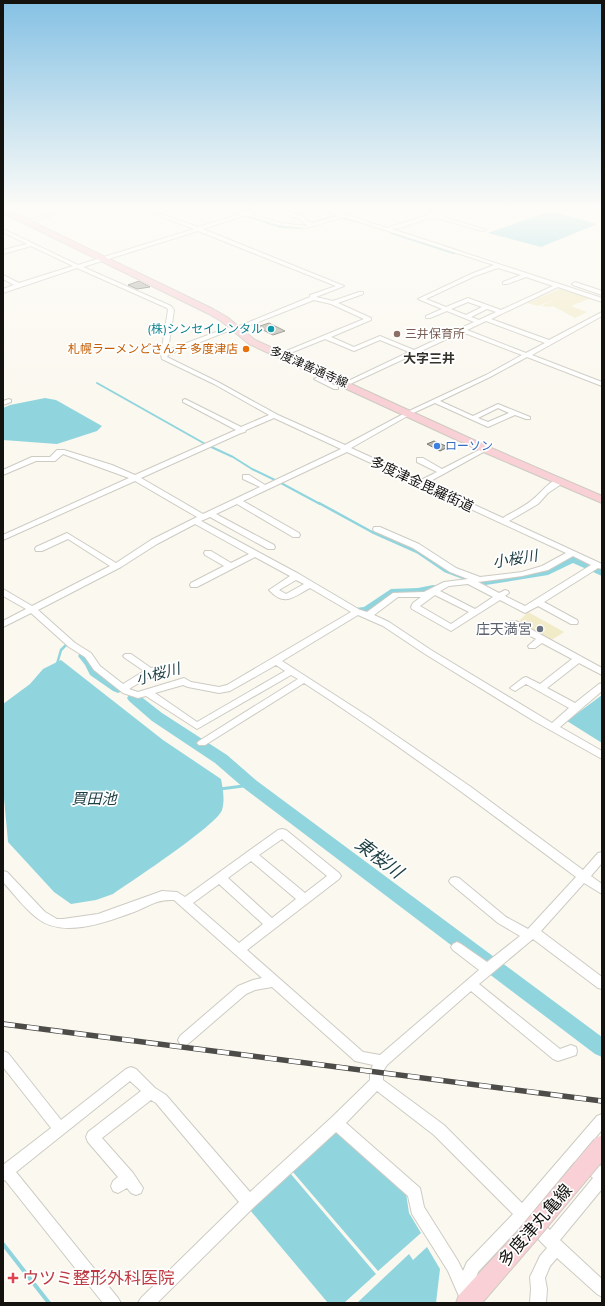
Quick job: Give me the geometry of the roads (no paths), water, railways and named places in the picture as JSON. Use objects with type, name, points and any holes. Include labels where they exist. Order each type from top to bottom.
[{"type":"main road","name":"多度津善通寺線","points":[[126,270],[216,314],[252,342],[410,413],[485,449],[602,500]]},
{"type":"main road","name":"多度津丸亀線","points":[[468,1302],[525,1238],[602,1146]]},
{"type":"street","points":[[3,291],[65,270]]},
{"type":"street","points":[[86,270],[169,307],[171,310],[164,354],[314,298],[333,303],[369,319],[281,355]]},
{"type":"street","points":[[301,270],[341,286],[312,296],[314,298]]},
{"type":"street","points":[[480,322],[421,298],[487,270]]},
{"type":"street","points":[[510,270],[602,300]]},
{"type":"street","points":[[505,283],[526,275]]},
{"type":"street","points":[[3,277],[18,285]]},
{"type":"street","points":[[587,282],[577,285],[602,294]]},
{"type":"street","points":[[430,286],[440,290]]},
{"type":"street","points":[[346,384],[557,286]]},
{"type":"street","points":[[333,303],[362,293]]},
{"type":"street","points":[[428,316],[468,300],[501,312]]},
{"type":"street","points":[[466,317],[487,307]]},
{"type":"street","points":[[3,624],[116,566],[154,542],[346,449],[410,413],[527,355],[548,342],[602,314]]},
{"type":"street","points":[[486,319],[548,342]]},
{"type":"street","points":[[462,330],[602,384]]},
{"type":"street","points":[[326,337],[354,349],[380,338],[414,352]]},
{"type":"street","name":"多度津金毘羅街道","points":[[164,354],[164,358],[216,383],[274,415],[599,566]]},
{"type":"street","points":[[326,375],[316,379],[336,388]]},
{"type":"street","points":[[185,401],[243,430]]},
{"type":"street","points":[[435,401],[488,425],[514,412]]},
{"type":"street","points":[[473,418],[498,406],[528,418]]},
{"type":"street","points":[[3,538],[209,446],[274,415]]},
{"type":"street","points":[[421,484],[485,449]]},
{"type":"street","points":[[3,473],[35,459],[52,459],[60,452],[64,452],[136,478],[168,495],[254,554],[296,576],[357,612],[368,615],[386,624],[428,652],[537,719],[602,756]]},
{"type":"street","points":[[420,460],[442,472]]},
{"type":"street","points":[[246,477],[266,488]]},
{"type":"street","points":[[503,521],[535,502],[546,491],[560,481]]},
{"type":"street","points":[[237,501],[296,535]]},
{"type":"street","points":[[203,518],[237,526],[262,540],[271,547]]},
{"type":"street","points":[[377,529],[416,546],[453,570],[478,580]]},
{"type":"street","points":[[39,549],[68,535],[116,566]]},
{"type":"street","points":[[208,553],[230,566]]},
{"type":"street","points":[[502,594],[451,628],[415,607],[443,586],[522,574],[545,568],[573,553]]},
{"type":"street","points":[[194,585],[254,554]]},
{"type":"street","points":[[469,581],[502,594],[525,610],[599,566]]},
{"type":"street","points":[[296,576],[273,590],[286,598],[310,584]]},
{"type":"street","points":[[368,615],[397,595],[411,596],[435,591],[475,612]]},
{"type":"street","points":[[3,592],[32,609],[72,645],[88,655],[97,668],[126,691],[138,695],[149,694],[186,682],[219,690],[230,688],[357,612]]},
{"type":"street","points":[[538,602],[558,616],[574,622]]},
{"type":"street","points":[[513,623],[602,672]]},
{"type":"street","points":[[532,646],[542,639]]},
{"type":"street","points":[[123,688],[153,671],[128,656]]},
{"type":"street","points":[[540,688],[579,659]]},
{"type":"street","points":[[275,660],[366,719],[467,790],[602,890]]},
{"type":"street","points":[[149,694],[197,726],[291,671]]},
{"type":"street","points":[[202,743],[304,679]]},
{"type":"street","points":[[515,688],[526,680],[576,708]]},
{"type":"street","points":[[553,727],[602,686]]},
{"type":"street","points":[[185,904],[282,833],[334,876],[238,950]]},
{"type":"street","points":[[251,856],[304,899]]},
{"type":"street","points":[[146,1303],[376,1083],[377,1071],[382,1062],[490,967],[531,934],[602,856]]},
{"type":"street","points":[[3,875],[41,916],[55,923],[63,924],[98,919],[131,908],[162,895],[177,896],[360,1056],[382,1062]]},
{"type":"street","points":[[220,878],[271,924]]},
{"type":"street","points":[[455,881],[502,920],[531,934],[602,984]]},
{"type":"street","points":[[458,947],[490,967]]},
{"type":"street","points":[[184,1040],[242,990],[253,985],[274,981]]},
{"type":"street","points":[[471,984],[558,1055],[571,1051]]},
{"type":"street","points":[[3,1057],[60,1128]]},
{"type":"street","points":[[112,1303],[5,1172],[131,1073],[150,1092],[161,1099],[250,1202]]},
{"type":"street","points":[[376,1083],[439,1130],[554,1244],[602,1289]]},
{"type":"street","points":[[127,1184],[93,1137],[150,1092]]},
{"type":"street","points":[[468,1302],[467,1280],[472,1267],[523,1213],[602,1120]]},
{"type":"street","points":[[336,1122],[415,1193],[416,1209],[453,1266],[468,1302]]},
{"type":"street","points":[[538,1303],[539,1289],[537,1278],[545,1261],[554,1244],[602,1177],[573,1153]]},
{"type":"water","points":[[45,398],[56,400],[102,426],[97,431],[57,444],[3,440],[3,408],[10,405]]},
{"type":"water","name":"買田池","points":[[61,660],[163,740],[221,779],[223,794],[222,810],[217,817],[206,828],[173,853],[113,894],[96,900],[71,904],[54,892],[8,842],[3,787],[3,704],[30,684],[43,669]]},
{"type":"water","points":[[602,695],[602,743],[567,721]]},
{"type":"water","points":[[338,1131],[406,1193],[409,1213],[421,1233],[378,1271],[292,1171],[334,1132]]},
{"type":"water","points":[[290,1173],[376,1274],[344,1303],[328,1303],[250,1210]]},
{"type":"water","points":[[427,1247],[440,1269],[436,1303],[357,1303],[409,1254],[413,1260]]},
{"type":"waterway","points":[[97,383],[207,445],[233,457],[252,469],[277,481]]},
{"type":"waterway","points":[[279,482],[320,504]]},
{"type":"waterway","points":[[319,503],[372,532],[417,552],[445,571],[469,580]]},
{"type":"waterway","name":"小桜川","points":[[486,581],[543,572],[573,558],[602,572]]},
{"type":"waterway","name":"小桜川","points":[[360,611],[367,611],[396,592],[418,592],[433,589]]},
{"type":"waterway","points":[[57,664],[61,650],[67,644]]},
{"type":"waterway","name":"小桜川","points":[[85,656],[92,664],[95,672],[118,688]]},
{"type":"waterway","name":"東桜川","points":[[134,698],[157,717],[221,759],[251,785],[602,1048]]},
{"type":"waterway","points":[[220,789],[251,785]]},
{"type":"waterway","points":[[3,1244],[49,1303]]},
{"type":"railway","points":[[3,1024],[602,1101]]},
{"type":"place","name":"(株)シンセイレンタル","points":[[271,329]]},
{"type":"place","name":"三井保育所","points":[[397,334]]},
{"type":"place","name":"札幌ラーメンどさん子 多度津店","points":[[246,349]]},
{"type":"place","name":"ローソン","points":[[437,446]]},
{"type":"place","name":"庄天満宮","points":[[540,629]]},
{"type":"place","name":"ウツミ整形外科医院","points":[[13,1278]]},
{"type":"district","name":"大字三井","points":[[429,358]]}]
